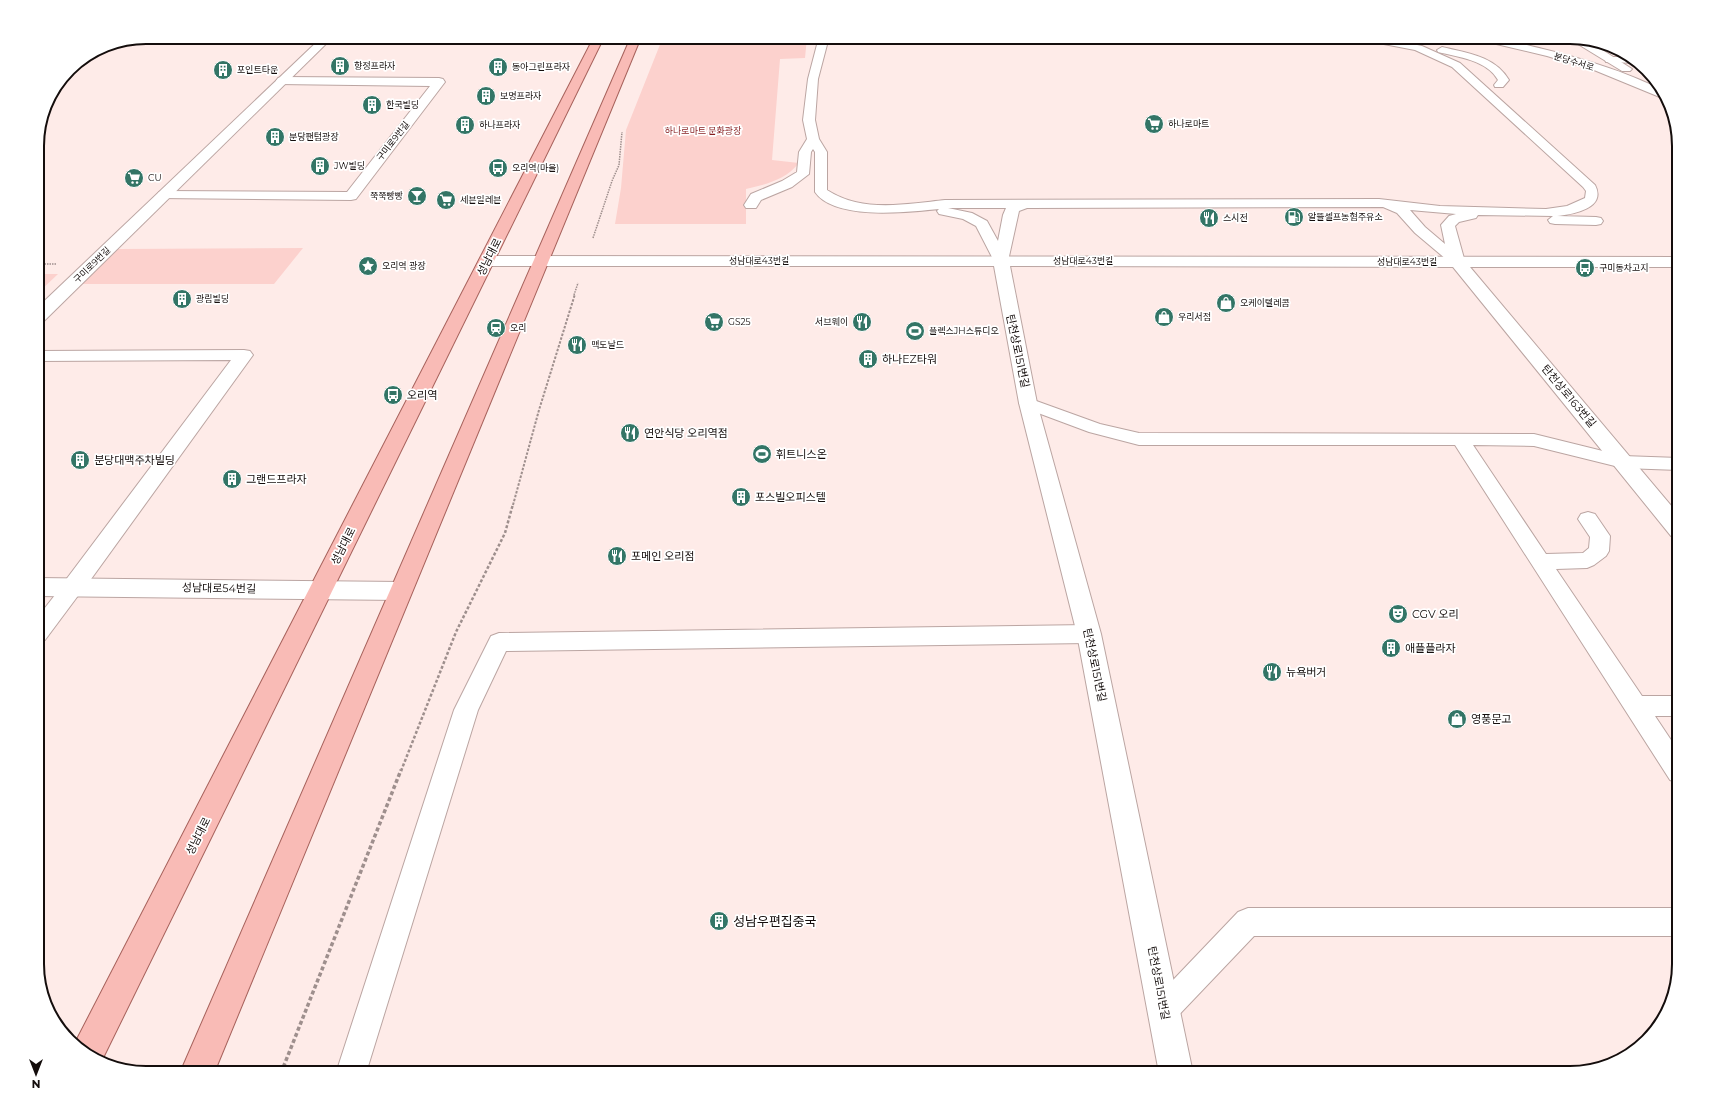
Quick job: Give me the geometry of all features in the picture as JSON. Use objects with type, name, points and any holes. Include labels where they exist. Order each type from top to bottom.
[{"type":"main road","name":"성남대로","points":[[90,1049],[596,44]]},
{"type":"main road","points":[[200,1066],[633,44]]},
{"type":"street","name":"구미로9번길","points":[[44,311],[321,44]]},
{"type":"street","name":"분당수서로","points":[[1508,44],[1590,66],[1656,92]]},
{"type":"street","points":[[1588,46],[1651,84]]},
{"type":"street","name":"구미로9번길","points":[[164,196],[351,196],[439,82],[282,81]]},
{"type":"street","name":"성남대로43번길","points":[[487,261],[1672,262]]},
{"type":"street","name":"탄천상로151번길","points":[[1001,261],[1028,403],[1089,634],[1175,1066]]},
{"type":"street","name":"탄천상로163번길","points":[[1458,262],[1672,522]]},
{"type":"street","points":[[44,356],[244,356],[73,587]]},
{"type":"street","name":"성남대로54번길","points":[[44,587],[401,591]]},
{"type":"lane","points":[[821,192],[821,152],[813,139],[809,120],[813,80],[822,44]]},
{"type":"lane","points":[[1398,44],[1418,48],[1456,65],[1590,185],[1592,191],[1592,199],[1587,203],[1577,208],[1561,212],[1546,213],[1440,210]]},
{"type":"lane","points":[[1420,44],[1483,62],[1494,67],[1502,74],[1504,80],[1499,86]]},
{"type":"lane","points":[[1610,60],[1625,60]]},
{"type":"lane","points":[[813,139],[805,152],[803,174],[806,184],[821,192],[828,199],[840,203],[880,209],[947,212],[967,216],[982,224],[1001,261]]},
{"type":"lane","points":[[751,205],[756,197],[787,184],[803,174]]},
{"type":"lane","points":[[1380,203],[1402,210],[1420,230],[1458,262]]},
{"type":"lane","points":[[880,209],[945,204],[1380,203],[1440,210],[1503,220],[1596,221]]},
{"type":"lane","points":[[1001,261],[1010,215],[1013,208],[1025,204]]},
{"type":"lane","points":[[1458,262],[1448,230],[1448,225],[1454,219],[1470,215]]},
{"type":"lane","points":[[1028,403],[1095,428],[1139,439],[1534,440],[1623,462],[1672,464]]},
{"type":"lane","points":[[1460,439],[1672,761]]},
{"type":"lane","points":[[1541,562],[1587,560],[1599,550],[1600,536],[1588,518]]},
{"type":"lane","points":[[44,625],[73,587]]},
{"type":"lane","points":[[353,1066],[466,710],[499,642],[1089,634]]},
{"type":"lane","points":[[1636,706],[1672,706]]},
{"type":"lane","points":[[1164,1010],[1248,922],[1672,922]]},
{"type":"path","points":[[284,1066],[456,632],[506,533],[539,410],[585,261],[612,181],[619,165],[622,128]]},
{"type":"green space","name":"하나로마트 문화광장","points":[[660,44],[806,44],[805,58],[780,59],[772,160],[799,163],[788,174],[782,177],[768,183],[746,189],[746,224],[615,224],[621,188],[626,130]]},
{"type":"green space","points":[[303,248],[274,284],[82,284],[118,249]]},
{"type":"green space","points":[[44,274],[58,274],[44,287]]},
{"type":"place","name":"향정프라자","points":[[340,66]]},
{"type":"place","name":"동아그린프라자","points":[[498,67]]},
{"type":"place","name":"포인트타운","points":[[223,70]]},
{"type":"place","name":"보명프라자","points":[[486,96]]},
{"type":"place","name":"한국빌딩","points":[[372,105]]},
{"type":"place","name":"하나로마트","points":[[1154,124]]},
{"type":"place","name":"하나프라자","points":[[465,125]]},
{"type":"place","name":"분당팬텀광장","points":[[275,137]]},
{"type":"place","name":"JW빌딩","points":[[320,166]]},
{"type":"place","name":"오리역(마을)","points":[[498,168]]},
{"type":"place","name":"CU","points":[[134,178]]},
{"type":"place","name":"쭉쭉빵빵","points":[[417,196]]},
{"type":"place","name":"세븐일레븐","points":[[446,200]]},
{"type":"place","name":"알뜰셀프농협주유소","points":[[1294,217]]},
{"type":"place","name":"스시전","points":[[1209,218]]},
{"type":"place","name":"오리역 광장","points":[[368,266]]},
{"type":"place","name":"구미동차고지","points":[[1585,268]]},
{"type":"place","name":"광림빌딩","points":[[182,299]]},
{"type":"place","name":"오케이텔레콤","points":[[1226,303]]},
{"type":"place","name":"우리서점","points":[[1164,317]]},
{"type":"place","name":"GS25","points":[[714,322]]},
{"type":"place","name":"서브웨이","points":[[862,322]]},
{"type":"place","name":"오리","points":[[496,328]]},
{"type":"place","name":"플렉스JH스튜디오","points":[[915,331]]},
{"type":"place","name":"맥도날드","points":[[577,345]]},
{"type":"place","name":"하나EZ타워","points":[[868,359]]},
{"type":"place","name":"오리역","points":[[393,395]]},
{"type":"place","name":"연안식당 오리역점","points":[[630,433]]},
{"type":"place","name":"휘트니스온","points":[[762,454]]},
{"type":"place","name":"분당대맥주차빌딩","points":[[80,460]]},
{"type":"place","name":"그랜드프라자","points":[[232,479]]},
{"type":"place","name":"포스빌오피스텔","points":[[741,497]]},
{"type":"place","name":"포메인 오리점","points":[[617,556]]},
{"type":"place","name":"CGV 오리","points":[[1398,614]]},
{"type":"place","name":"애플플라자","points":[[1391,648]]},
{"type":"place","name":"뉴욕버거","points":[[1272,672]]},
{"type":"place","name":"영풍문고","points":[[1457,719]]},
{"type":"place","name":"성남우편집중국","points":[[719,921]]}]
